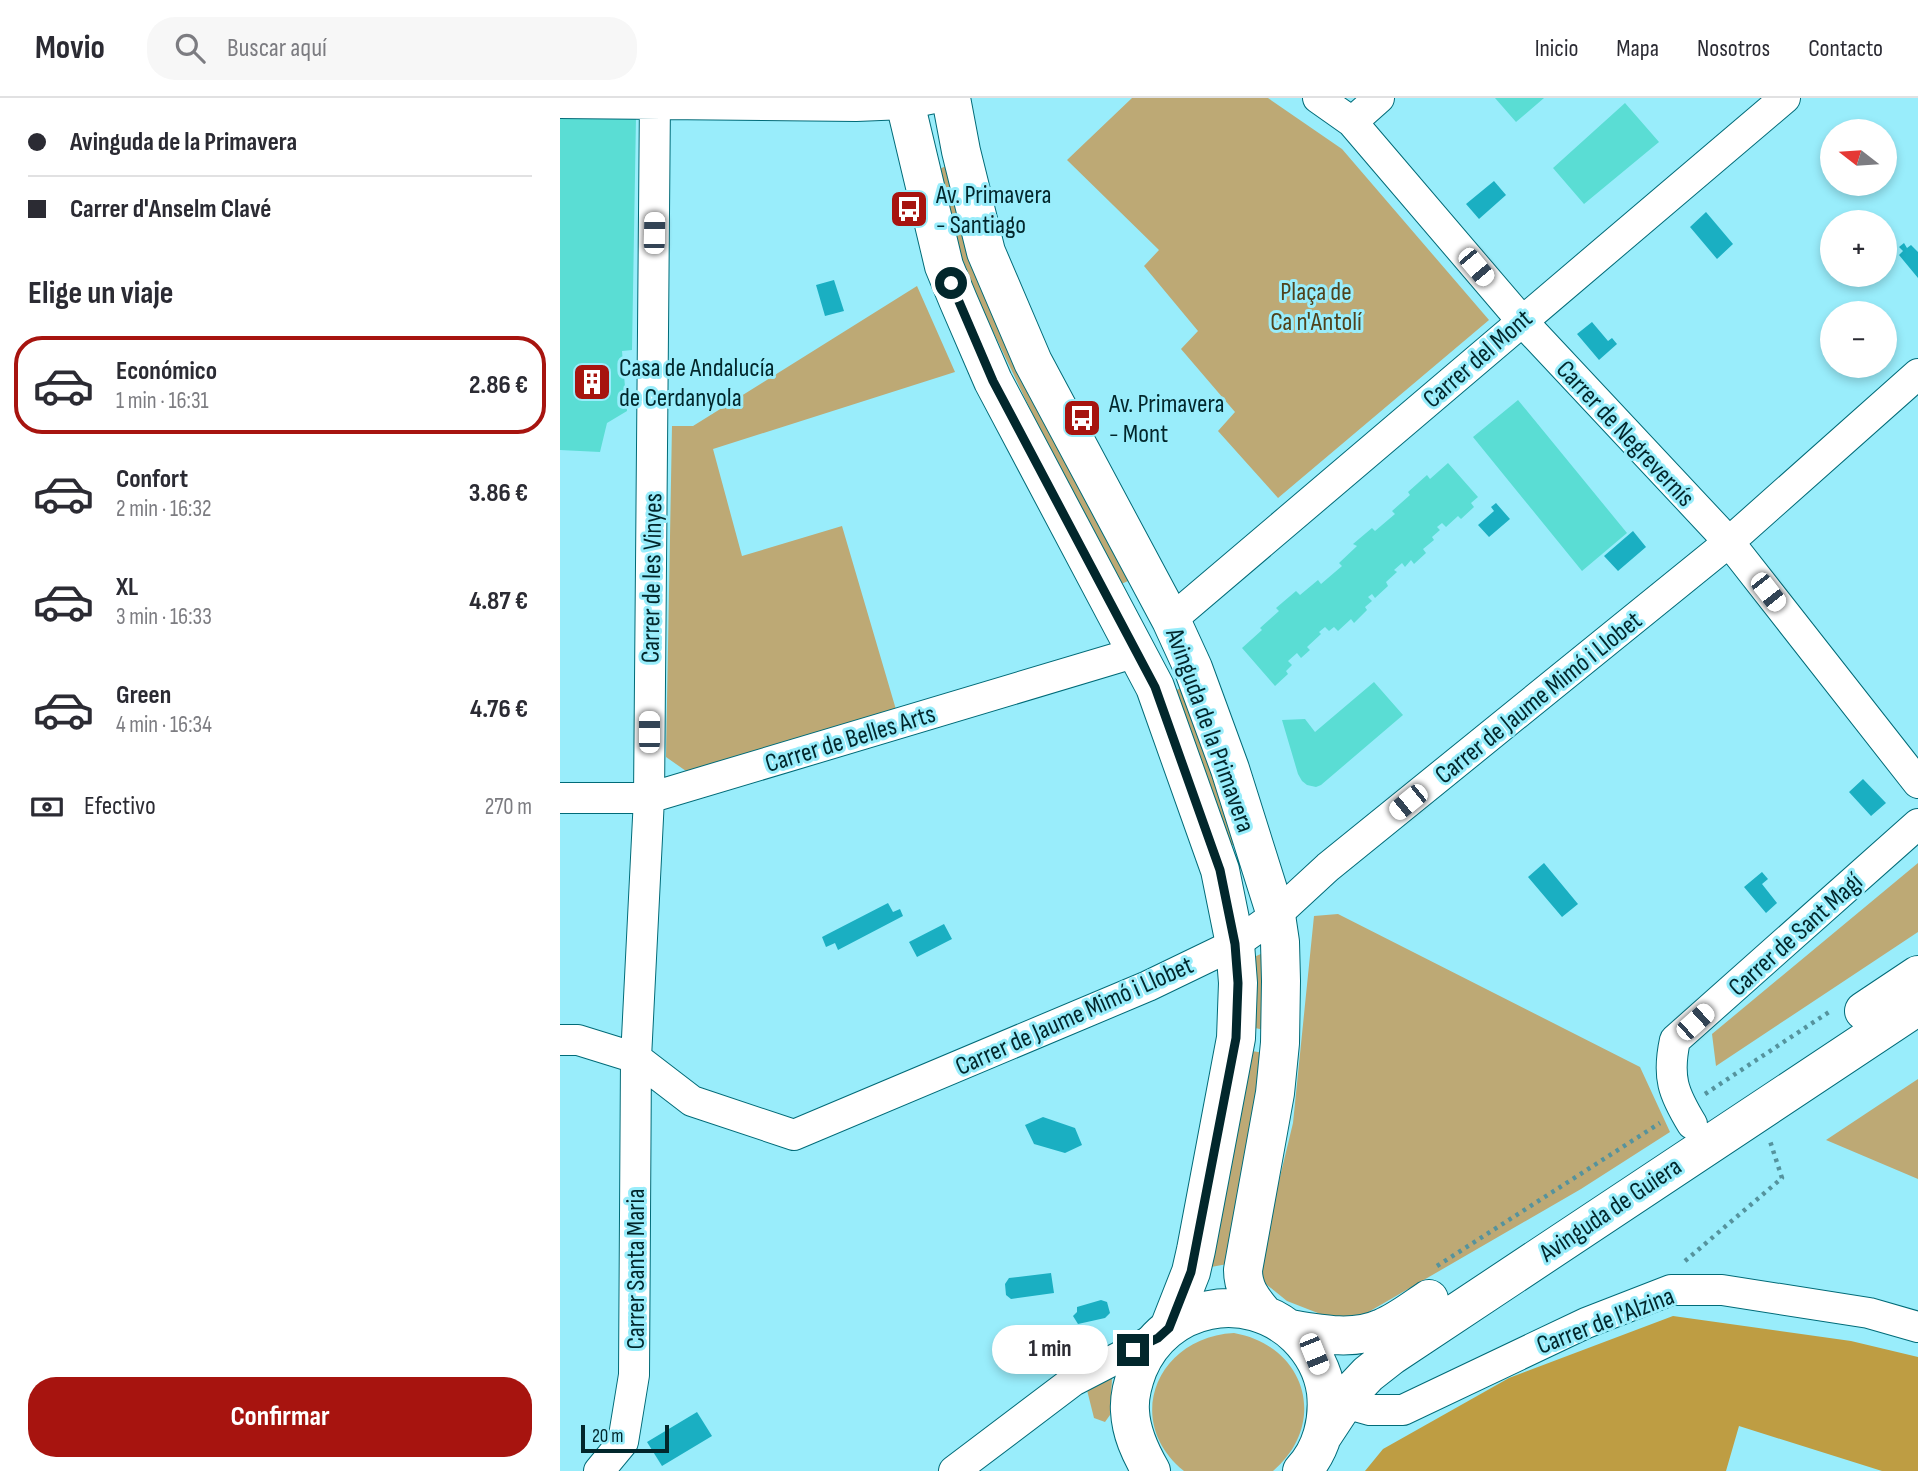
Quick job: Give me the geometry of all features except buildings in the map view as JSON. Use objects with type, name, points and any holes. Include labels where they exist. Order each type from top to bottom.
[{"type":"street","name":"Avinguda de la Primavera","points":[[951,98],[983,241],[998,284],[1033,362],[1171,620],[1193,668],[1230,769],[1276,915],[1281,981],[1278,1062],[1243,1283],[1251,1298],[1314,1354],[1324,1380],[1328,1408],[1323,1435]]},
{"type":"street","name":"Carrer de Negrevernís","points":[[1318,98],[1352,122],[1522,321],[1729,542],[1918,783]]},
{"type":"street","points":[[1352,122],[1379,98]]},
{"type":"street","name":"Carrer del Mont","points":[[1171,620],[1785,98]]},
{"type":"street","name":"Avinguda de la Primavera","points":[[914,100],[944,266],[993,381],[1155,687],[1220,870],[1235,944],[1238,983],[1236,1038],[1191,1272],[1163,1333],[1142,1360],[1134,1379],[1129,1409],[1133,1433],[1145,1465]]},
{"type":"street","points":[[560,103],[914,100]]},
{"type":"street","name":"Carrer de les Vinyes","points":[[636,1058],[649,798],[655,102]]},
{"type":"street","name":"Carrer de Jaume Mimó i Llobet","points":[[560,1040],[578,1040],[636,1058],[692,1101],[794,1136],[1148,986],[1235,944],[1276,915],[1328,867],[1729,542],[1918,374]]},
{"type":"street","name":"Carrer de Belles Arts","points":[[560,799],[649,798],[1137,652]]},
{"type":"street","name":"Carrer de Sant Magí","points":[[1688,1116],[1673,1086],[1670,1064],[1675,1040],[1918,824]]},
{"type":"street","name":"Avinguda de Guiera","points":[[1163,1333],[1185,1318],[1213,1309],[1242,1308],[1323,1334],[1357,1335],[1379,1330],[1393,1323],[1688,1116],[1918,975]]},
{"type":"street","name":"Avinguda de Guiera","points":[[1302,1471],[1352,1391],[1391,1356],[1918,1006]]},
{"type":"street","name":"Carrer Santa Maria","points":[[599,1471],[623,1442],[634,1375],[636,1058]]},
{"type":"street","name":"Carrer de l'Alzina","points":[[1345,1403],[1370,1410],[1403,1410],[1586,1323],[1671,1290],[1722,1290],[1869,1313],[1918,1327]]},
{"type":"street","points":[[954,1471],[1073,1381],[1163,1333]]},
{"type":"path","points":[[1432,1270],[1688,1116],[1840,1005]]},
{"type":"path","points":[[1678,1267],[1782,1178],[1760,1110]]},
{"type":"green space","name":"Plaça de Ca n'Antolí","points":[[1132,98],[1268,98],[1342,149],[1489,320],[1278,498],[1218,431],[1235,412],[1181,349],[1198,331],[1144,266],[1159,250],[1067,160]]},
{"type":"green space","points":[[946,166],[1080,489],[1128,581],[1119,585],[1073,499],[960,262],[933,172]]},
{"type":"green space","points":[[917,286],[955,372],[713,449],[742,556],[842,526],[897,713],[686,771],[666,757],[672,426],[693,426]]},
{"type":"green space","points":[[1183,687],[1240,842],[1228,847],[1172,692]]},
{"type":"green space","points":[[1918,863],[1918,932],[1716,1066],[1712,1034]]},
{"type":"green space","points":[[1338,914],[1640,1067],[1670,1132],[1581,1189],[1358,1318],[1328,1317],[1287,1301],[1256,1276],[1293,1123],[1314,916]]},
{"type":"green space","points":[[1263,953],[1269,1031],[1255,1028],[1254,957]]},
{"type":"green space","points":[[1252,1051],[1270,1054],[1233,1263],[1211,1267]]},
{"type":"green space","points":[[1918,1079],[1918,1179],[1826,1140]]},
{"type":"green space","points":[[1234,1333],[1259,1341],[1278,1353],[1293,1370],[1302,1389],[1304,1410],[1301,1431],[1290,1452],[1273,1471],[1184,1471],[1165,1451],[1155,1429],[1152,1406],[1157,1385],[1168,1365],[1185,1349],[1207,1338]]},
{"type":"green space","points":[[1107,1377],[1112,1379],[1110,1415],[1105,1422],[1094,1418],[1087,1390]]},
{"type":"shaded area","points":[[1673,1316],[1851,1341],[1918,1357],[1918,1471],[1882,1471],[1739,1426],[1726,1471],[1365,1471],[1383,1449],[1509,1378]]},
{"type":"water","points":[[1494,181],[1506,195],[1479,219],[1466,204]]},
{"type":"water","points":[[1706,212],[1733,244],[1717,259],[1690,227]]},
{"type":"water","points":[[1904,243],[1907,248],[1911,245],[1918,252],[1918,278],[1899,255],[1903,251],[1899,247]]},
{"type":"water","points":[[834,280],[844,311],[825,316],[816,285]]},
{"type":"water","points":[[1592,322],[1608,341],[1612,338],[1617,344],[1599,360],[1577,334]]},
{"type":"water","points":[[1496,503],[1510,519],[1489,537],[1478,525],[1494,511],[1491,507]]},
{"type":"water","points":[[1633,531],[1646,547],[1618,571],[1604,556]]},
{"type":"water","points":[[1863,779],[1886,803],[1871,816],[1849,792]]},
{"type":"water","points":[[1544,863],[1578,904],[1562,917],[1528,877]]},
{"type":"water","points":[[1762,872],[1768,879],[1762,884],[1777,903],[1766,913],[1744,887]]},
{"type":"water","points":[[888,903],[893,912],[900,909],[903,916],[838,950],[835,943],[826,947],[822,937]]},
{"type":"water","points":[[944,924],[952,939],[917,957],[909,942]]},
{"type":"water","points":[[1043,1117],[1075,1128],[1082,1145],[1065,1153],[1034,1144],[1025,1125]]},
{"type":"water","points":[[1051,1273],[1054,1293],[1011,1299],[1006,1295],[1005,1284],[1009,1278]]},
{"type":"water","points":[[1101,1300],[1107,1302],[1110,1313],[1105,1318],[1078,1324],[1073,1316],[1077,1307]]},
{"type":"water","points":[[697,1412],[712,1436],[662,1466],[647,1442]]},
{"type":"place","name":"Av. Primavera - Santiago","points":[[909,209]]},
{"type":"place","name":"Casa de Andalucía de Cerdanyola","points":[[592,382]]},
{"type":"place","name":"Av. Primavera - Mont","points":[[1082,418]]},
{"type":"route","points":[[951,283],[993,381],[1155,687],[1220,870],[1235,944],[1238,983],[1236,1038],[1191,1272],[1169,1328],[1158,1338],[1133,1350]]}]
